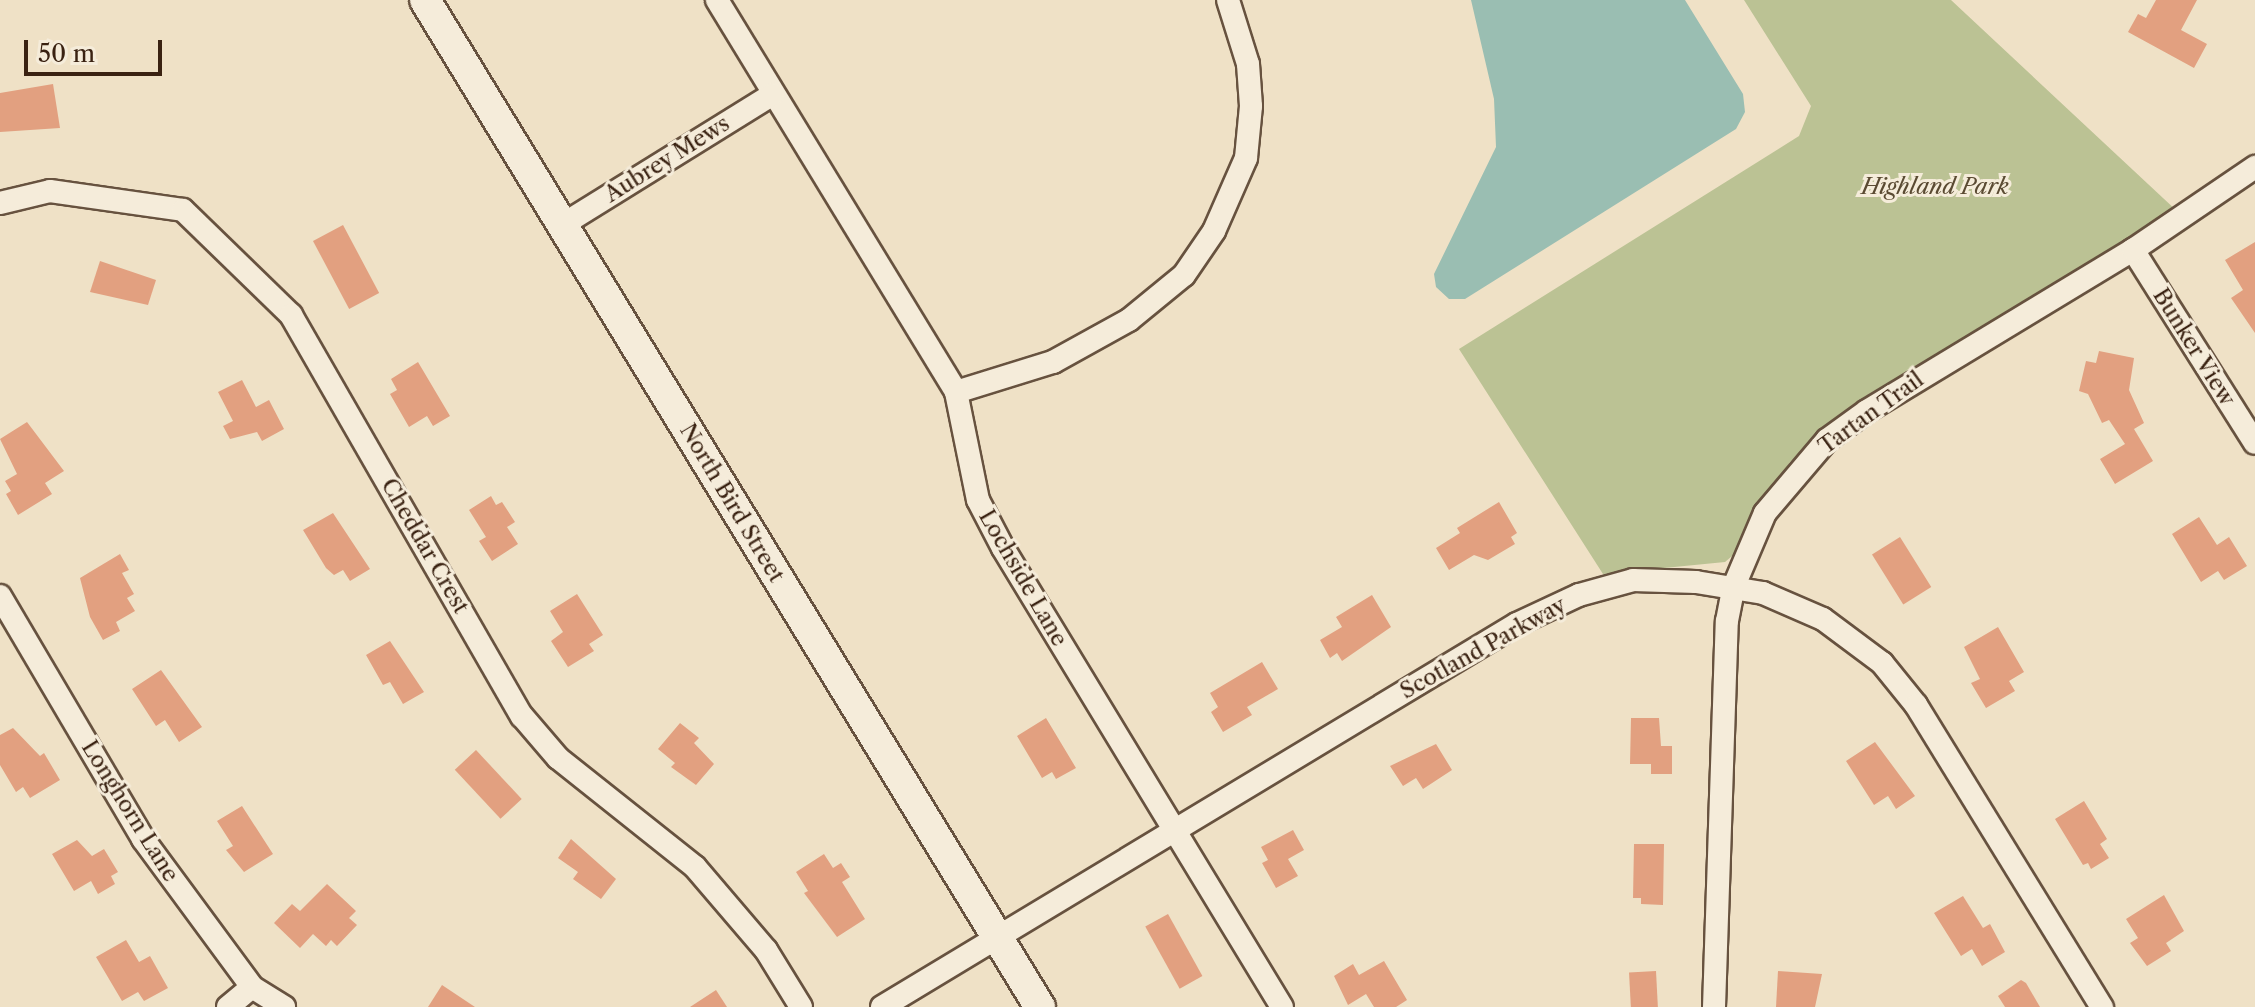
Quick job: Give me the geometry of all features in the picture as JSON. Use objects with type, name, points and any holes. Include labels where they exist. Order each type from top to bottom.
[{"type":"street","name":"North Bird Street","points":[[425,0],[1040,1007]]},
{"type":"street","name":"Lochside Lane","points":[[717,0],[956,392],[978,500],[1282,1007]]},
{"type":"street","points":[[956,392],[1053,362],[1089,345],[1161,297],[1207,242],[1235,191],[1249,132],[1248,64],[1228,0]]},
{"type":"street","name":"Aubrey Mews","points":[[562,225],[773,94]]},
{"type":"street","name":"Tartan Trail","points":[[1714,1007],[1727,621],[1734,586],[1765,513],[1827,440],[1924,374],[2133,250],[2255,167]]},
{"type":"street","name":"Cheddar Crest","points":[[0,203],[50,191],[183,210],[291,315],[522,716],[558,758],[705,877],[766,950],[801,1007]]},
{"type":"street","name":"Bunker View","points":[[2133,250],[2255,443]]},
{"type":"street","name":"Scotland Parkway","points":[[882,1007],[1174,828],[1560,602],[1633,580],[1734,586],[1813,614],[1882,663],[1924,718],[2102,1007]]},
{"type":"street","name":"Longhorn Lane","points":[[0,596],[143,839],[252,987],[284,1007]]},
{"type":"street","points":[[228,1007],[252,987]]},
{"type":"green space","name":"Highland Park","points":[[1744,0],[1951,0],[2178,212],[1853,408],[1790,462],[1738,551],[1725,562],[1603,574],[1459,349],[1799,136],[1811,106]]},
{"type":"water","points":[[1471,0],[1685,0],[1743,94],[1745,112],[1736,129],[1465,299],[1449,299],[1436,287],[1434,274],[1496,147],[1494,99]]},
{"type":"building","points":[[2156,0],[2197,0],[2181,30],[2207,44],[2194,68],[2128,32],[2138,14],[2146,18]]},
{"type":"building","points":[[53,84],[60,128],[0,132],[0,93]]},
{"type":"building","points":[[343,225],[379,293],[349,309],[313,241]]},
{"type":"building","points":[[2255,242],[2255,333],[2231,298],[2243,290],[2225,260]]},
{"type":"building","points":[[100,261],[156,280],[148,305],[90,292]]},
{"type":"building","points":[[2099,351],[2134,358],[2129,390],[2144,423],[2134,429],[2153,461],[2115,484],[2100,459],[2125,444],[2109,420],[2102,423],[2088,394],[2079,391],[2086,361],[2096,363]]},
{"type":"building","points":[[418,362],[450,416],[433,426],[427,416],[409,427],[390,394],[397,390],[391,379]]},
{"type":"building","points":[[242,380],[256,407],[269,400],[284,429],[262,441],[257,432],[230,439],[223,426],[233,421],[218,392]]},
{"type":"building","points":[[27,422],[64,471],[45,483],[52,494],[18,515],[6,494],[11,491],[5,481],[17,474],[0,439]]},
{"type":"building","points":[[491,496],[496,505],[502,502],[515,522],[507,527],[518,544],[492,561],[479,541],[486,537],[469,510]]},
{"type":"building","points":[[1499,502],[1517,533],[1511,537],[1515,544],[1488,560],[1474,555],[1449,570],[1436,548],[1460,533],[1457,528]]},
{"type":"building","points":[[333,513],[370,569],[350,581],[343,570],[334,575],[326,568],[303,530]]},
{"type":"building","points":[[2199,517],[2217,545],[2229,537],[2247,566],[2224,580],[2218,571],[2201,582],[2172,534]]},
{"type":"building","points":[[1900,537],[1931,587],[1903,605],[1872,554]]},
{"type":"building","points":[[120,554],[129,570],[122,573],[134,594],[127,598],[135,611],[116,622],[120,631],[103,640],[90,617],[80,578]]},
{"type":"building","points":[[577,594],[603,635],[589,644],[594,651],[568,667],[551,641],[563,632],[550,611]]},
{"type":"building","points":[[1372,595],[1391,627],[1342,661],[1337,653],[1330,658],[1320,640],[1342,627],[1336,617]]},
{"type":"building","points":[[1998,627],[2024,672],[2009,681],[2015,691],[1986,708],[1971,683],[1980,679],[1964,647]]},
{"type":"building","points":[[390,641],[424,692],[403,704],[390,682],[383,685],[366,655]]},
{"type":"building","points":[[1262,662],[1278,689],[1247,707],[1252,715],[1223,732],[1211,712],[1218,707],[1210,693]]},
{"type":"building","points":[[161,670],[202,727],[179,742],[165,720],[156,726],[132,689]]},
{"type":"building","points":[[1046,718],[1076,768],[1056,779],[1052,772],[1042,778],[1017,736]]},
{"type":"building","points":[[1631,718],[1659,718],[1661,746],[1672,746],[1672,774],[1651,774],[1651,764],[1630,764]]},
{"type":"building","points":[[680,723],[699,738],[694,743],[714,764],[696,785],[671,767],[675,763],[658,749]]},
{"type":"building","points":[[13,728],[40,756],[44,753],[60,780],[30,798],[23,787],[16,792],[0,765],[0,735]]},
{"type":"building","points":[[1875,742],[1915,796],[1896,809],[1888,796],[1874,805],[1846,761]]},
{"type":"building","points":[[1436,744],[1452,770],[1423,789],[1416,778],[1403,786],[1390,766]]},
{"type":"building","points":[[476,750],[522,799],[500,819],[455,770]]},
{"type":"building","points":[[2084,801],[2107,839],[2100,844],[2109,858],[2091,869],[2088,863],[2083,865],[2055,819]]},
{"type":"building","points":[[242,806],[273,854],[244,872],[226,850],[233,846],[217,821]]},
{"type":"building","points":[[1293,830],[1304,850],[1288,859],[1298,876],[1276,888],[1262,863],[1268,860],[1261,847]]},
{"type":"building","points":[[571,839],[616,879],[601,899],[573,879],[578,872],[558,858]]},
{"type":"building","points":[[77,840],[92,856],[104,849],[118,872],[111,876],[115,884],[98,894],[91,881],[74,891],[52,854]]},
{"type":"building","points":[[1634,844],[1664,844],[1663,905],[1641,904],[1641,898],[1633,898]]},
{"type":"building","points":[[824,854],[833,868],[841,863],[850,877],[842,882],[865,919],[837,937],[804,893],[808,891],[796,872]]},
{"type":"building","points":[[327,884],[356,911],[349,918],[357,925],[337,946],[331,940],[326,946],[313,934],[300,948],[274,923],[292,904],[300,911]]},
{"type":"building","points":[[2164,895],[2184,931],[2166,943],[2171,951],[2147,966],[2130,943],[2138,938],[2126,919]]},
{"type":"building","points":[[1963,896],[1983,928],[1990,924],[2005,952],[1982,966],[1972,949],[1961,956],[1934,913]]},
{"type":"building","points":[[1168,914],[1202,976],[1180,989],[1145,927]]},
{"type":"building","points":[[126,940],[139,962],[150,956],[168,988],[144,1001],[138,992],[122,1001],[96,957]]},
{"type":"building","points":[[1384,961],[1407,1000],[1396,1007],[1374,1007],[1366,994],[1348,1005],[1334,976],[1353,964],[1359,975]]},
{"type":"building","points":[[1656,971],[1658,1007],[1631,1007],[1629,972]]},
{"type":"building","points":[[1778,971],[1822,974],[1815,1007],[1776,1007]]},
{"type":"building","points":[[2021,980],[2040,1007],[2005,1007],[1998,996]]},
{"type":"building","points":[[442,985],[475,1007],[428,1007]]},
{"type":"building","points":[[716,990],[727,1007],[690,1007]]}]
